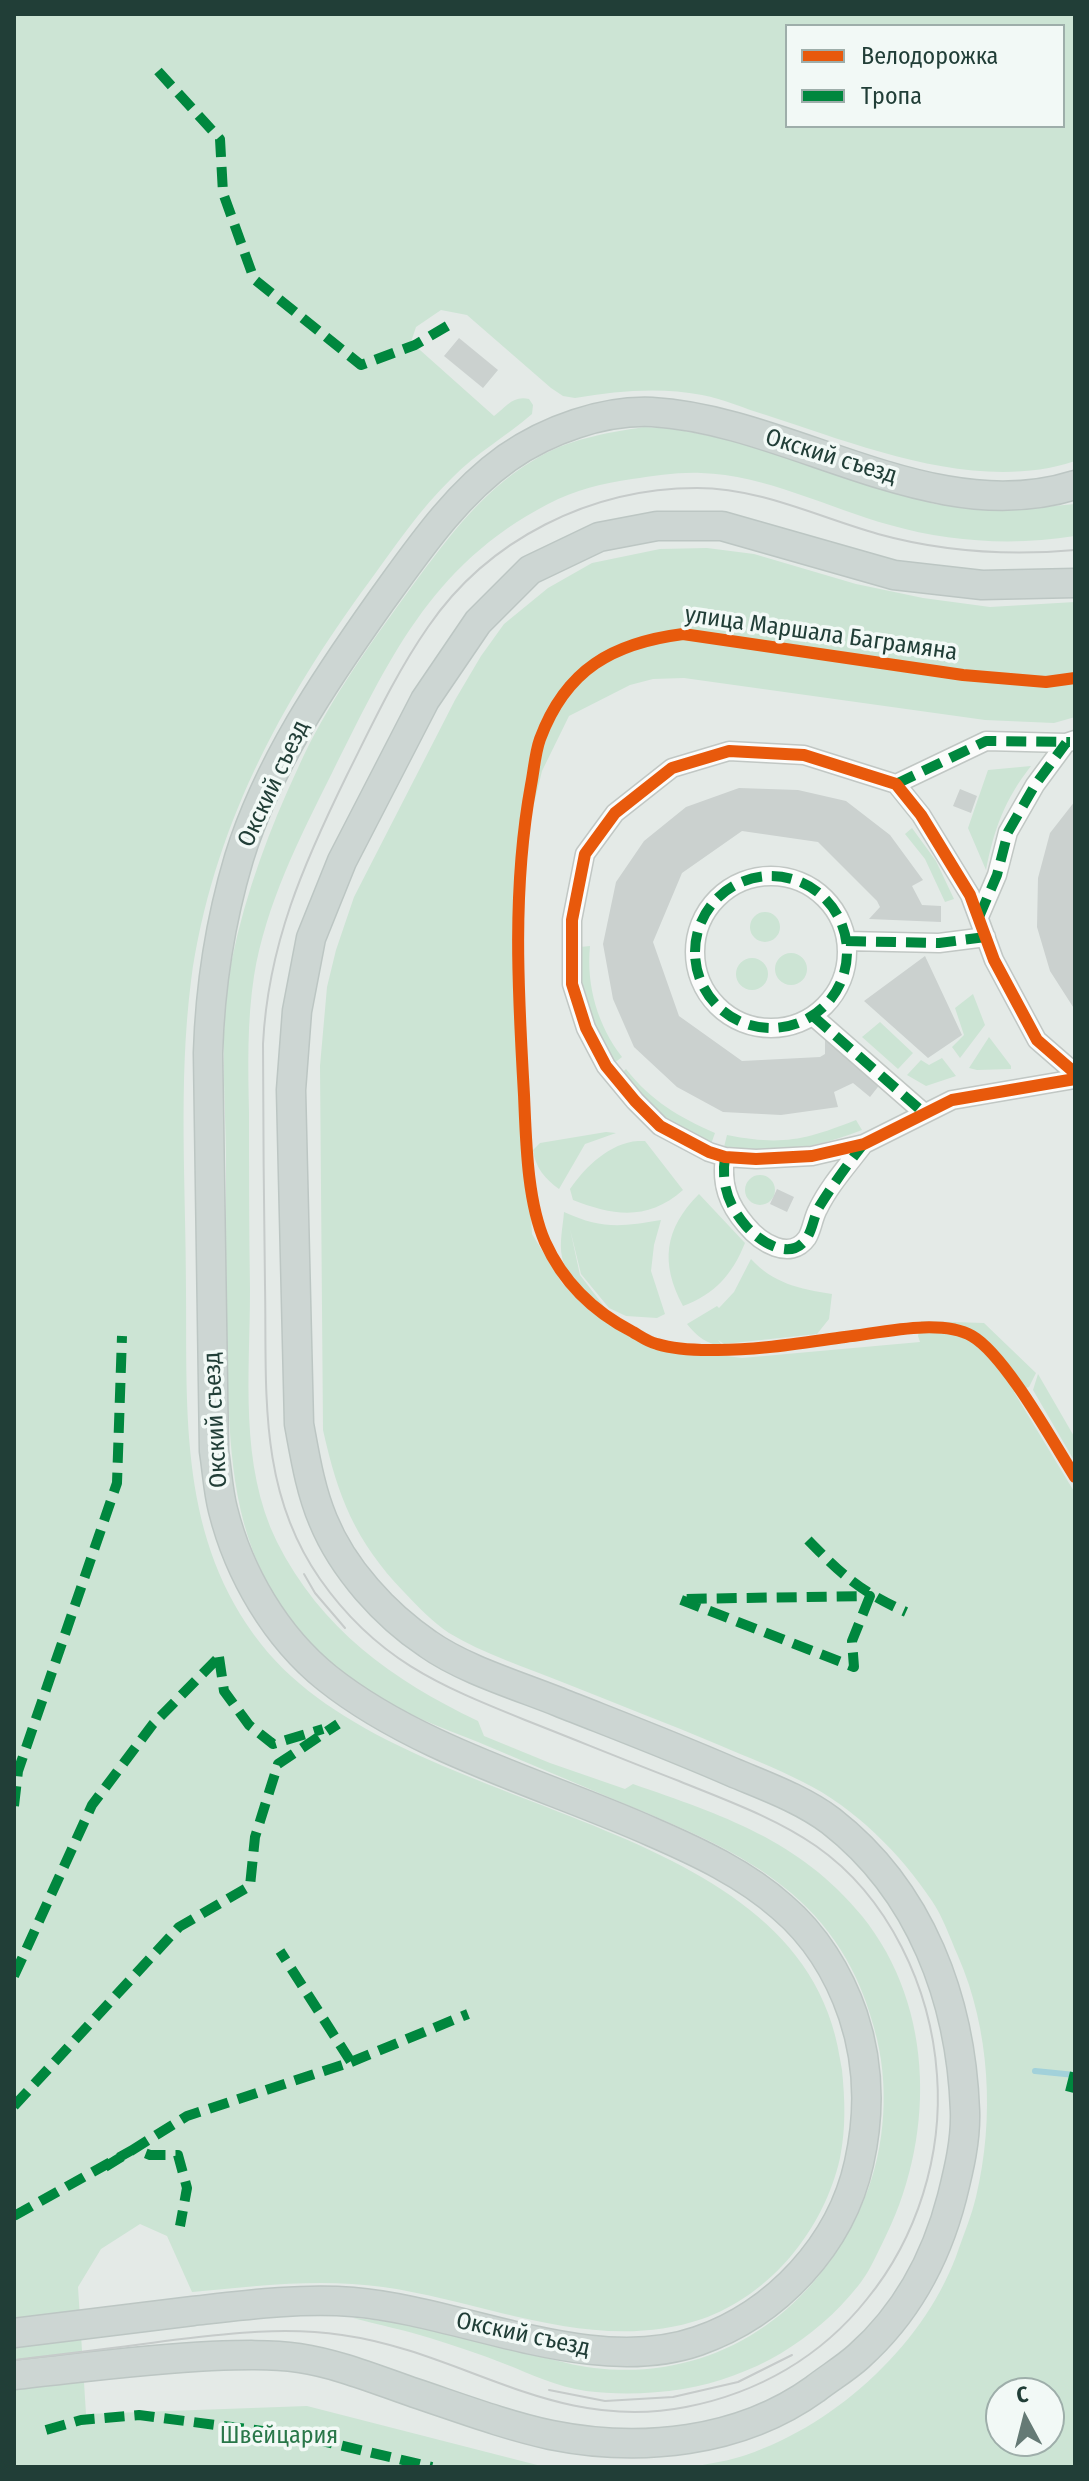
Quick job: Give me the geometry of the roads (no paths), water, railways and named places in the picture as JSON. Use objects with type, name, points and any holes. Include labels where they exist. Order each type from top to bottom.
[{"type":"main road","name":"Окский съезд","points":[[14,2333],[279,2303],[353,2302],[411,2310],[554,2345],[609,2353],[652,2351],[690,2344],[718,2334],[747,2318],[774,2299],[808,2265],[835,2224],[857,2174],[866,2123],[864,2062],[859,2033],[837,1977],[818,1947],[782,1906],[696,1852],[425,1737],[363,1704],[323,1675],[288,1640],[247,1576],[222,1508],[214,1451],[209,997],[221,927],[240,856],[265,791],[302,721],[355,637],[426,538],[472,487],[507,458],[571,426],[606,417],[649,412],[712,420],[927,487],[1009,494],[1075,485]]},
{"type":"main road","points":[[14,2375],[163,2358],[258,2355],[298,2358],[335,2366],[515,2426],[552,2435],[626,2444],[683,2440],[741,2427],[801,2398],[859,2356],[905,2305],[925,2272],[942,2234],[957,2176],[966,2127],[964,2071],[954,2015],[937,1961],[912,1913],[873,1862],[830,1821],[794,1799],[488,1674],[431,1647],[381,1605],[352,1569],[324,1524],[308,1477],[299,1424],[291,1090],[297,1011],[311,938],[342,861],[425,700],[478,622],[530,570],[599,537],[657,526],[722,526],[894,575],[982,585],[1075,583]]},
{"type":"street","points":[[896,784],[986,741],[1071,742]]},
{"type":"street","points":[[979,917],[997,875],[1008,832],[1035,785],[1071,742]]},
{"type":"street","points":[[729,751],[804,755],[896,784],[921,815],[970,895],[994,960],[1037,1040],[1075,1076],[952,1100],[864,1144],[812,1156],[756,1159],[725,1157],[709,1152],[660,1126],[635,1101],[606,1066],[586,1028],[572,984],[572,920],[585,854],[615,813],[672,768],[729,751]]},
{"type":"street","points":[[769,875],[793,878],[815,888],[833,905],[844,927],[848,951],[844,975],[832,998],[813,1016],[789,1026],[763,1028],[738,1021],[717,1006],[702,984],[695,959],[697,933],[707,909],[724,891],[745,879],[769,875]]},
{"type":"street","points":[[846,941],[939,943],[986,937]]},
{"type":"street","points":[[813,1016],[924,1113]]},
{"type":"street","points":[[725,1157],[722,1178],[729,1201],[747,1227],[784,1250],[799,1247],[808,1236],[818,1209],[864,1144]]},
{"type":"waterway","points":[[1035,2071],[1075,2075]]},
{"type":"tram line","points":[[14,2360],[231,2334],[320,2332],[386,2344],[551,2400],[594,2409],[638,2412],[686,2407],[713,2401],[763,2382],[808,2355],[849,2320],[885,2275],[900,2250],[913,2222],[931,2165],[936,2135],[937,2075],[926,2010],[915,1978],[902,1947],[865,1891],[816,1846],[766,1818],[494,1707],[411,1666],[363,1630],[341,1607],[300,1545],[285,1510],[275,1474],[267,1400],[263,1044],[266,1007],[280,938],[303,872],[347,775],[405,662],[452,596],[480,568],[545,524],[619,497],[657,490],[720,489],[766,498],[878,534],[927,545],[1025,553],[1075,550]]},
{"type":"tram line","points":[[304,1574],[315,1593],[345,1628]]},
{"type":"tram line","points":[[549,2390],[605,2401],[673,2397],[738,2382],[792,2355]]},
{"type":"park label","name":"Швейцария","points":[[279,2436]]}]
